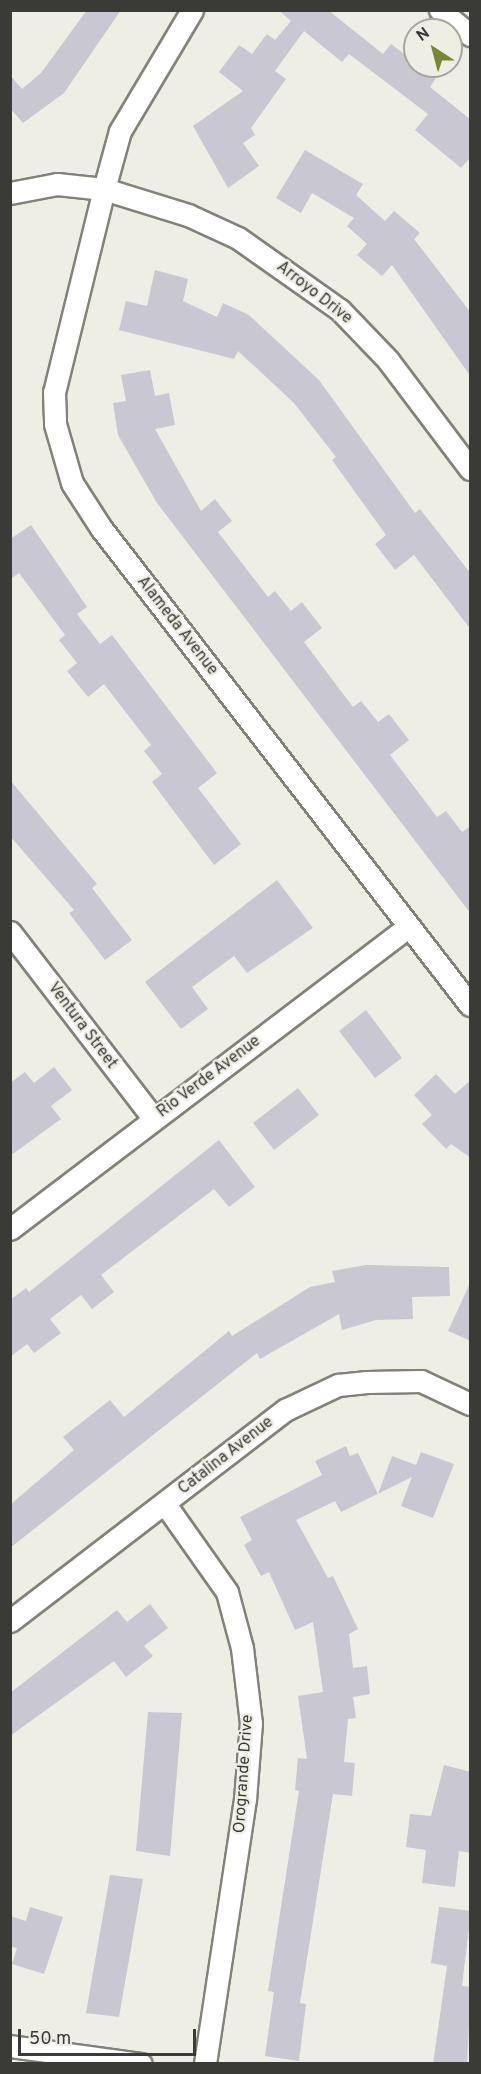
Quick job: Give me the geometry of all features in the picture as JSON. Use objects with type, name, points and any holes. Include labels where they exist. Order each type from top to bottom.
[{"type":"street","name":"Alameda Avenue","points":[[192,10],[120,131],[54,392],[63,460],[101,528],[408,927],[471,1005]]},
{"type":"street","points":[[440,10],[471,35]]},
{"type":"street","name":"Arroyo Drive","points":[[10,193],[57,184],[104,189],[188,215],[238,238],[340,310],[388,360],[471,469]]},
{"type":"street","name":"Rio Verde Avenue","points":[[10,1229],[408,927]]},
{"type":"street","name":"Ventura Street","points":[[10,932],[154,1119]]},
{"type":"street","name":"Catalina Avenue","points":[[10,1621],[285,1410],[338,1385],[421,1381],[471,1404]]},
{"type":"street","name":"Orogrande Drive","points":[[165,1504],[227,1592],[242,1648],[251,1723],[245,1799],[205,2064]]},
{"type":"street","points":[[10,2046],[141,2064]]},
{"type":"building","points":[[87,10],[121,10],[64,93],[23,123],[10,108],[10,75],[22,89],[41,73]]},
{"type":"building","points":[[278,10],[328,10],[383,54],[391,44],[403,53],[403,78],[436,78],[430,87],[471,120],[471,157],[461,168],[415,130],[428,114],[349,54],[342,62],[304,31],[275,71],[286,79],[251,128],[255,135],[243,143],[259,166],[228,188],[193,126],[243,91],[219,72],[239,45],[252,54],[267,34],[275,40],[291,21]]},
{"type":"building","points":[[305,150],[363,184],[356,195],[385,221],[394,211],[420,233],[414,239],[471,313],[471,377],[392,265],[382,276],[357,255],[367,244],[347,226],[354,218],[312,193],[301,213],[276,198]]},
{"type":"building","points":[[155,270],[188,279],[183,301],[217,317],[223,303],[249,315],[319,380],[415,513],[420,509],[471,574],[471,630],[414,555],[395,570],[375,544],[386,535],[332,460],[336,457],[294,403],[238,351],[234,359],[119,330],[126,301],[147,306]]},
{"type":"building","points":[[150,370],[155,396],[169,393],[175,425],[155,429],[201,511],[215,499],[232,521],[218,532],[268,597],[275,591],[291,611],[302,602],[322,628],[304,642],[353,707],[361,701],[378,722],[389,714],[409,740],[390,755],[437,817],[446,811],[462,832],[471,826],[471,914],[157,503],[118,435],[113,403],[126,401],[121,375]]},
{"type":"building","points":[[31,525],[87,607],[77,614],[100,644],[112,635],[217,773],[198,788],[241,844],[214,865],[152,782],[162,774],[144,751],[151,745],[104,684],[88,697],[67,671],[77,663],[59,640],[65,635],[19,573],[10,579],[10,539]]},
{"type":"building","points":[[10,780],[97,884],[92,888],[132,940],[105,960],[69,913],[74,910],[10,836]]},
{"type":"building","points":[[277,880],[313,928],[247,973],[234,956],[192,987],[208,1009],[181,1029],[145,982]]},
{"type":"building","points":[[366,1010],[402,1058],[375,1078],[339,1031]]},
{"type":"building","points":[[54,1067],[72,1090],[51,1106],[61,1119],[10,1156],[10,1083],[25,1072],[34,1083]]},
{"type":"building","points":[[436,1074],[455,1094],[471,1080],[471,1158],[451,1144],[446,1149],[422,1124],[432,1115],[414,1095]]},
{"type":"building","points":[[298,1088],[319,1115],[274,1150],[253,1123]]},
{"type":"building","points":[[219,1140],[255,1187],[229,1207],[214,1189],[101,1275],[114,1292],[92,1309],[81,1295],[50,1319],[61,1333],[34,1353],[27,1344],[10,1357],[10,1300],[26,1288],[29,1292]]},
{"type":"building","points":[[366,1265],[449,1267],[450,1296],[412,1297],[413,1319],[376,1320],[342,1330],[339,1314],[260,1359],[257,1353],[10,1548],[10,1505],[74,1450],[63,1437],[110,1400],[124,1417],[229,1331],[232,1336],[310,1287],[335,1282],[332,1271]]},
{"type":"building","points":[[471,1281],[471,1341],[448,1331]]},
{"type":"building","points":[[346,1446],[350,1456],[358,1453],[378,1494],[341,1512],[335,1501],[296,1520],[328,1578],[333,1576],[358,1629],[349,1634],[353,1668],[367,1666],[370,1694],[353,1697],[356,1718],[348,1719],[344,1762],[355,1763],[352,1796],[333,1794],[300,2003],[306,2004],[299,2061],[265,2056],[274,1992],[268,1991],[299,1791],[295,1790],[298,1758],[307,1759],[298,1696],[323,1692],[313,1622],[295,1630],[269,1572],[261,1576],[244,1545],[252,1540],[240,1517],[322,1475],[315,1461]]},
{"type":"building","points":[[421,1452],[454,1464],[433,1518],[401,1506],[412,1477],[378,1494],[392,1456],[416,1465]]},
{"type":"building","points":[[150,1604],[168,1628],[144,1646],[153,1656],[126,1677],[114,1661],[10,1736],[10,1693],[117,1610],[127,1622]]},
{"type":"building","points":[[148,1712],[182,1713],[170,1856],[136,1851]]},
{"type":"building","points":[[444,1765],[471,1772],[471,1853],[459,1851],[455,1887],[422,1883],[426,1850],[406,1847],[410,1814],[431,1816]]},
{"type":"building","points":[[110,1875],[143,1879],[119,2017],[86,2013]]},
{"type":"building","points":[[30,1907],[63,1917],[44,1974],[12,1964],[17,1948],[10,1946],[10,1916],[26,1921]]},
{"type":"building","points":[[439,1907],[471,1911],[462,1986],[471,1987],[467,2064],[433,2064],[447,1966],[431,1963]]}]
